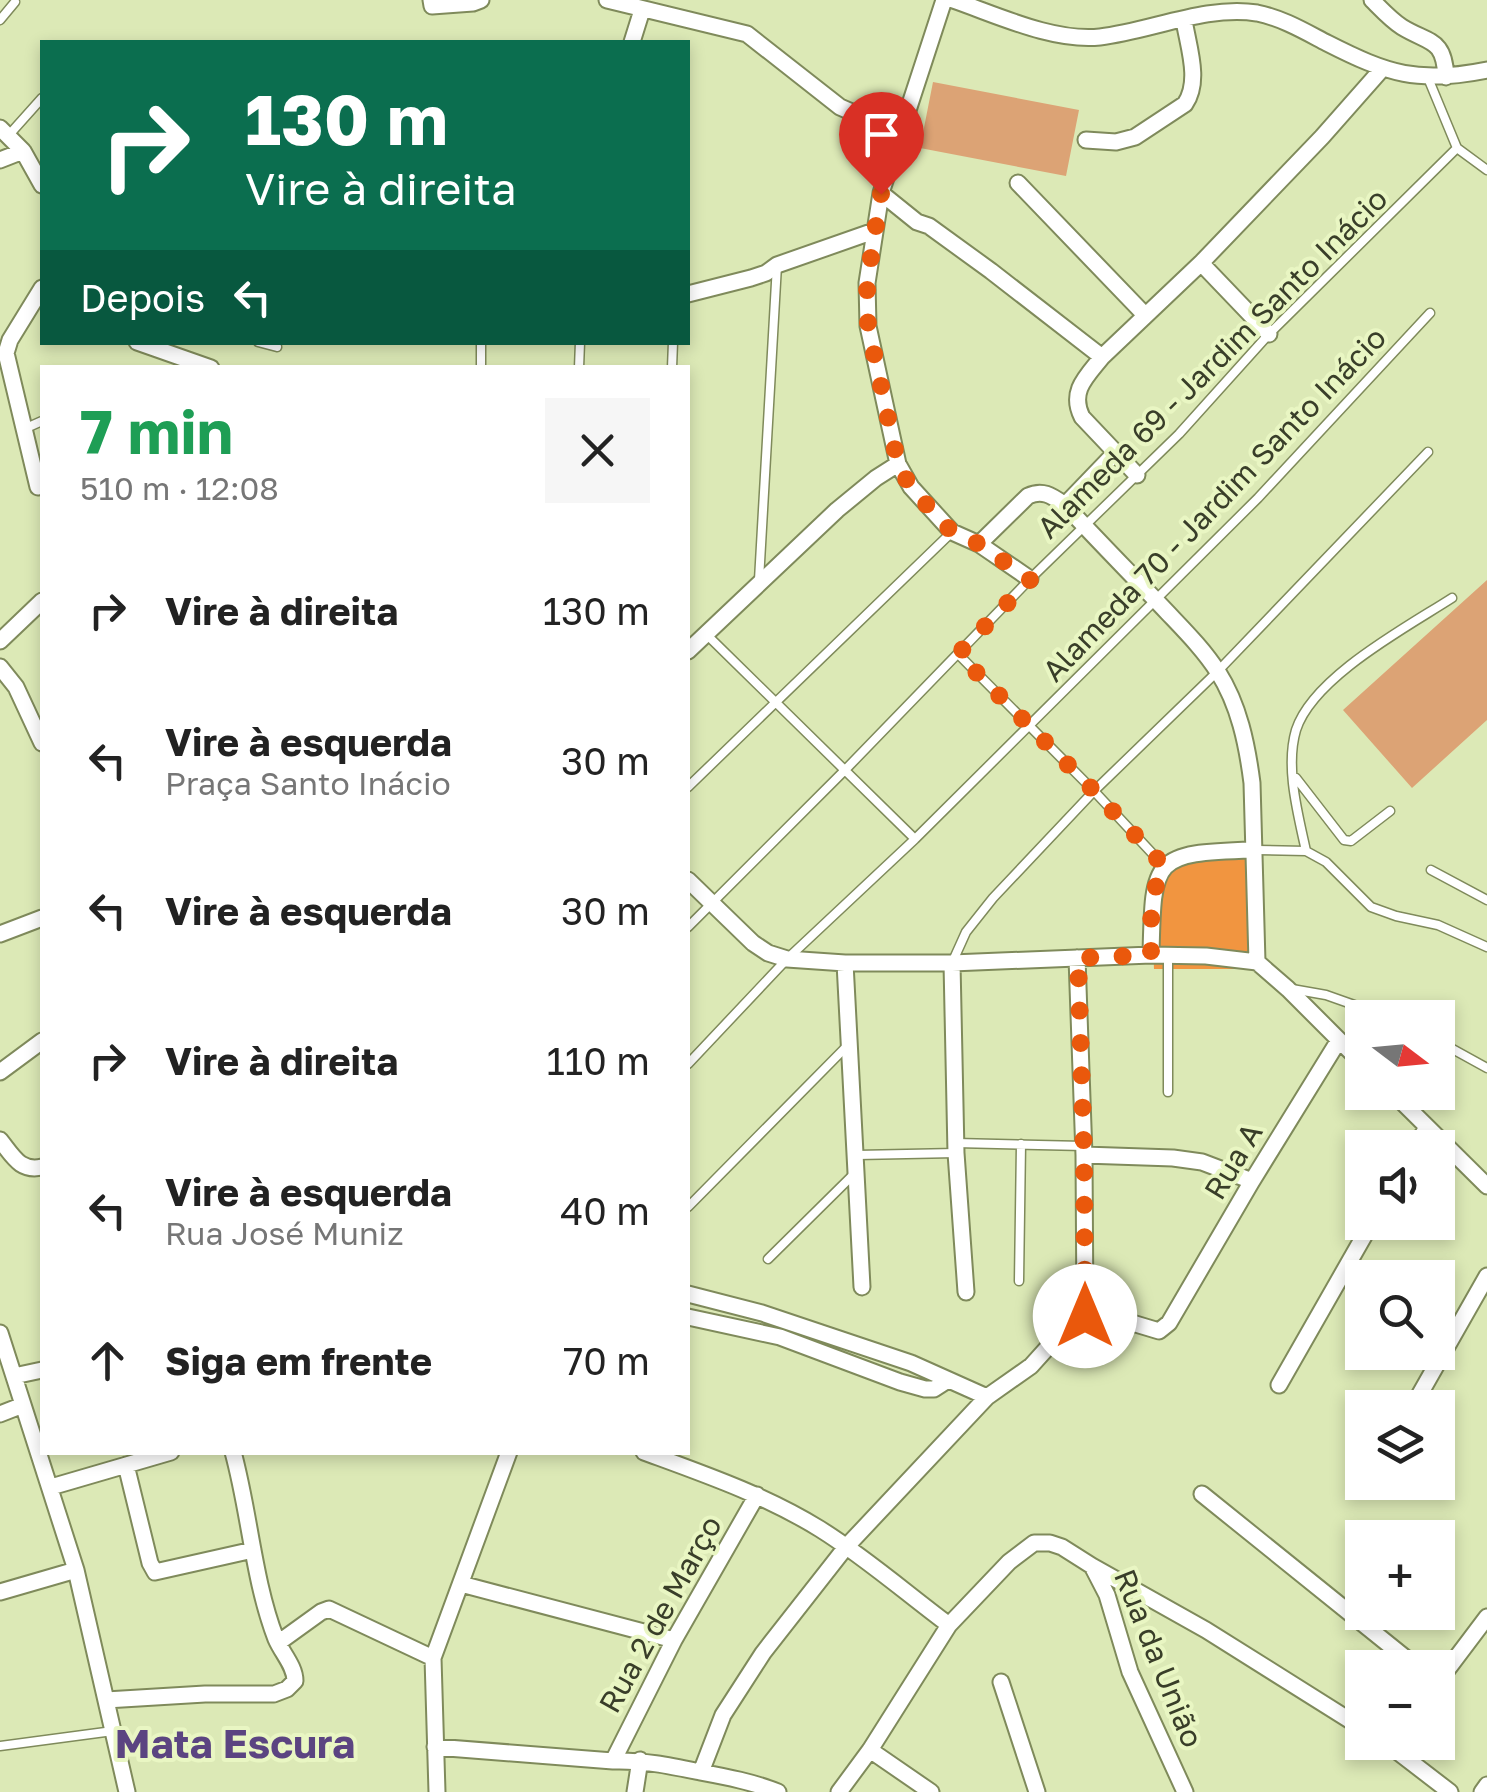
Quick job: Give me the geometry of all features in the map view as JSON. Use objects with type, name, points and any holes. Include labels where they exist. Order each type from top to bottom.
[{"type":"street","points":[[432,3],[481,0]]},
{"type":"street","points":[[607,0],[747,34],[840,107],[900,133]]},
{"type":"street","points":[[944,0],[881,194],[867,283],[868,326],[898,464],[911,488],[952,532],[979,544],[1030,580]]},
{"type":"street","points":[[953,0],[1072,37],[1102,37],[1233,11],[1258,14],[1284,21],[1382,69],[1428,78],[1487,70]]},
{"type":"street","points":[[1372,0],[1403,28],[1436,44],[1445,58],[1446,77]]},
{"type":"street","points":[[633,40],[642,10]]},
{"type":"street","points":[[1086,140],[1116,142],[1135,137],[1190,98],[1194,84],[1184,20]]},
{"type":"street","points":[[1137,475],[1076,407],[1080,384],[1102,357],[1201,263],[1322,137],[1382,69]]},
{"type":"street","points":[[4,132],[23,151],[40,181]]},
{"type":"street","points":[[0,160],[23,151]]},
{"type":"street","points":[[1018,182],[1145,315]]},
{"type":"street","points":[[881,194],[991,271],[1102,357]]},
{"type":"street","points":[[690,293],[766,274],[777,265],[874,231]]},
{"type":"street","points":[[1201,263],[1269,334]]},
{"type":"street","points":[[38,306],[10,340],[6,353],[38,486]]},
{"type":"street","points":[[146,345],[203,365]]},
{"type":"street","points":[[1065,505],[1115,453]]},
{"type":"street","points":[[690,649],[846,503],[898,464]]},
{"type":"street","points":[[979,544],[1028,496],[1042,492],[1051,495],[1194,640],[1218,671],[1237,713],[1252,782],[1257,962]]},
{"type":"street","points":[[0,641],[40,603]]},
{"type":"street","points":[[0,667],[16,688],[40,735]]},
{"type":"street","points":[[1159,955],[1152,897],[1164,866],[1198,852],[1253,850]]},
{"type":"street","points":[[690,882],[753,943],[786,959],[952,963],[1159,955],[1257,962],[1345,1046]]},
{"type":"street","points":[[0,934],[40,919]]},
{"type":"street","points":[[701,1772],[723,1715],[763,1653],[846,1547],[987,1397],[1031,1366],[1067,1326],[1085,1316],[1078,958]]},
{"type":"street","points":[[845,963],[862,1287]]},
{"type":"street","points":[[952,963],[956,1148],[966,1292]]},
{"type":"street","name":"Rua A","points":[[1085,1316],[1119,1318],[1158,1332],[1170,1323],[1339,1040]]},
{"type":"street","points":[[0,1072],[40,1042]]},
{"type":"street","points":[[1410,1110],[1487,1186]]},
{"type":"street","points":[[0,1140],[22,1167],[40,1168]]},
{"type":"street","points":[[1084,1150],[1202,1162],[1252,1181]]},
{"type":"street","points":[[1279,1385],[1362,1240]]},
{"type":"street","points":[[1422,1390],[1487,1276]]},
{"type":"street","points":[[690,1295],[762,1313],[932,1370],[987,1397]]},
{"type":"street","points":[[690,1317],[780,1336],[916,1387],[934,1389],[948,1380]]},
{"type":"street","points":[[0,1332],[40,1455]]},
{"type":"street","points":[[14,1376],[40,1370]]},
{"type":"street","points":[[0,1414],[23,1405]]},
{"type":"street","points":[[40,1455],[76,1570],[127,1792]]},
{"type":"street","points":[[51,1487],[161,1455]]},
{"type":"street","points":[[106,1700],[274,1694],[293,1684],[295,1673],[278,1643],[261,1591],[234,1455]]},
{"type":"street","points":[[437,1792],[433,1658],[508,1455]]},
{"type":"street","points":[[652,1455],[757,1495],[818,1527],[949,1625]]},
{"type":"street","points":[[126,1465],[155,1572],[253,1550]]},
{"type":"street","points":[[1202,1494],[1396,1650]]},
{"type":"street","name":"Rua 2 de Março","points":[[612,1761],[674,1640],[757,1495]]},
{"type":"street","name":"Rua da União","points":[[839,1792],[949,1625],[1009,1562],[1034,1542],[1062,1547],[1092,1566],[1107,1596],[1136,1686],[1185,1792]]},
{"type":"street","points":[[1092,1566],[1206,1630],[1345,1717]]},
{"type":"street","points":[[0,1592],[76,1570]]},
{"type":"street","points":[[460,1584],[674,1640]]},
{"type":"street","points":[[278,1643],[321,1612],[330,1610],[433,1658]]},
{"type":"street","points":[[1455,1659],[1487,1617]]},
{"type":"street","points":[[1001,1682],[1037,1792]]},
{"type":"street","points":[[436,1747],[640,1760],[778,1792]]},
{"type":"street","points":[[870,1750],[931,1792]]},
{"type":"street","points":[[636,1792],[640,1760]]},
{"type":"street","points":[[1417,1760],[1450,1792]]},
{"type":"street","points":[[1482,1792],[1487,1786]]},
{"type":"lane","points":[[0,20],[16,2]]},
{"type":"lane","points":[[1428,78],[1457,148],[1487,170]]},
{"type":"lane","points":[[4,132],[40,100]]},
{"type":"lane","name":"Alameda 69 - Jardim Santo Inácio","points":[[690,925],[1179,434],[1269,334],[1457,148]]},
{"type":"lane","points":[[759,584],[777,265]]},
{"type":"lane","name":"Alameda 70 - Jardim Santo Inácio","points":[[690,1062],[786,959],[915,839],[1258,498],[1430,313]]},
{"type":"lane","points":[[270,345],[278,347]]},
{"type":"lane","points":[[24,429],[40,422]]},
{"type":"lane","points":[[952,963],[966,932],[993,898],[1428,452]]},
{"type":"lane","points":[[690,785],[952,532]]},
{"type":"lane","points":[[1306,851],[1292,750],[1296,729],[1306,710],[1339,674],[1452,598]]},
{"type":"lane","points":[[705,634],[915,839]]},
{"type":"lane","points":[[958,654],[1164,866]]},
{"type":"lane","points":[[1293,774],[1344,840],[1351,840],[1390,811]]},
{"type":"lane","points":[[1253,850],[1306,851],[1326,862],[1371,907],[1438,925],[1487,947]]},
{"type":"lane","points":[[1431,870],[1487,900]]},
{"type":"lane","points":[[1159,955],[1168,1092]]},
{"type":"lane","points":[[1288,988],[1345,1001]]},
{"type":"lane","points":[[690,1205],[851,1042]]},
{"type":"lane","points":[[1455,1050],[1487,1068]]},
{"type":"lane","points":[[768,1260],[857,1163],[956,1148],[1021,1144],[1084,1150]]},
{"type":"lane","points":[[1020,1281],[1021,1144]]},
{"type":"lane","points":[[0,1746],[112,1731]]},
{"type":"shaded area","points":[[933,82],[1079,110],[1066,176],[920,148]]},
{"type":"shaded area","points":[[1487,580],[1487,720],[1412,788],[1343,710]]},
{"type":"shaded area","points":[[1255,855],[1253,969],[1154,969],[1157,904],[1161,887],[1177,862],[1191,856]]},
{"type":"district","name":"Mata Escura","points":[[235,1743]]},
{"type":"route","points":[[881,194],[867,283],[868,326],[898,464],[911,488],[952,532],[979,544],[1030,580],[958,654],[1164,866],[1152,897],[1151,955],[1078,958],[1085,1316]]}]
